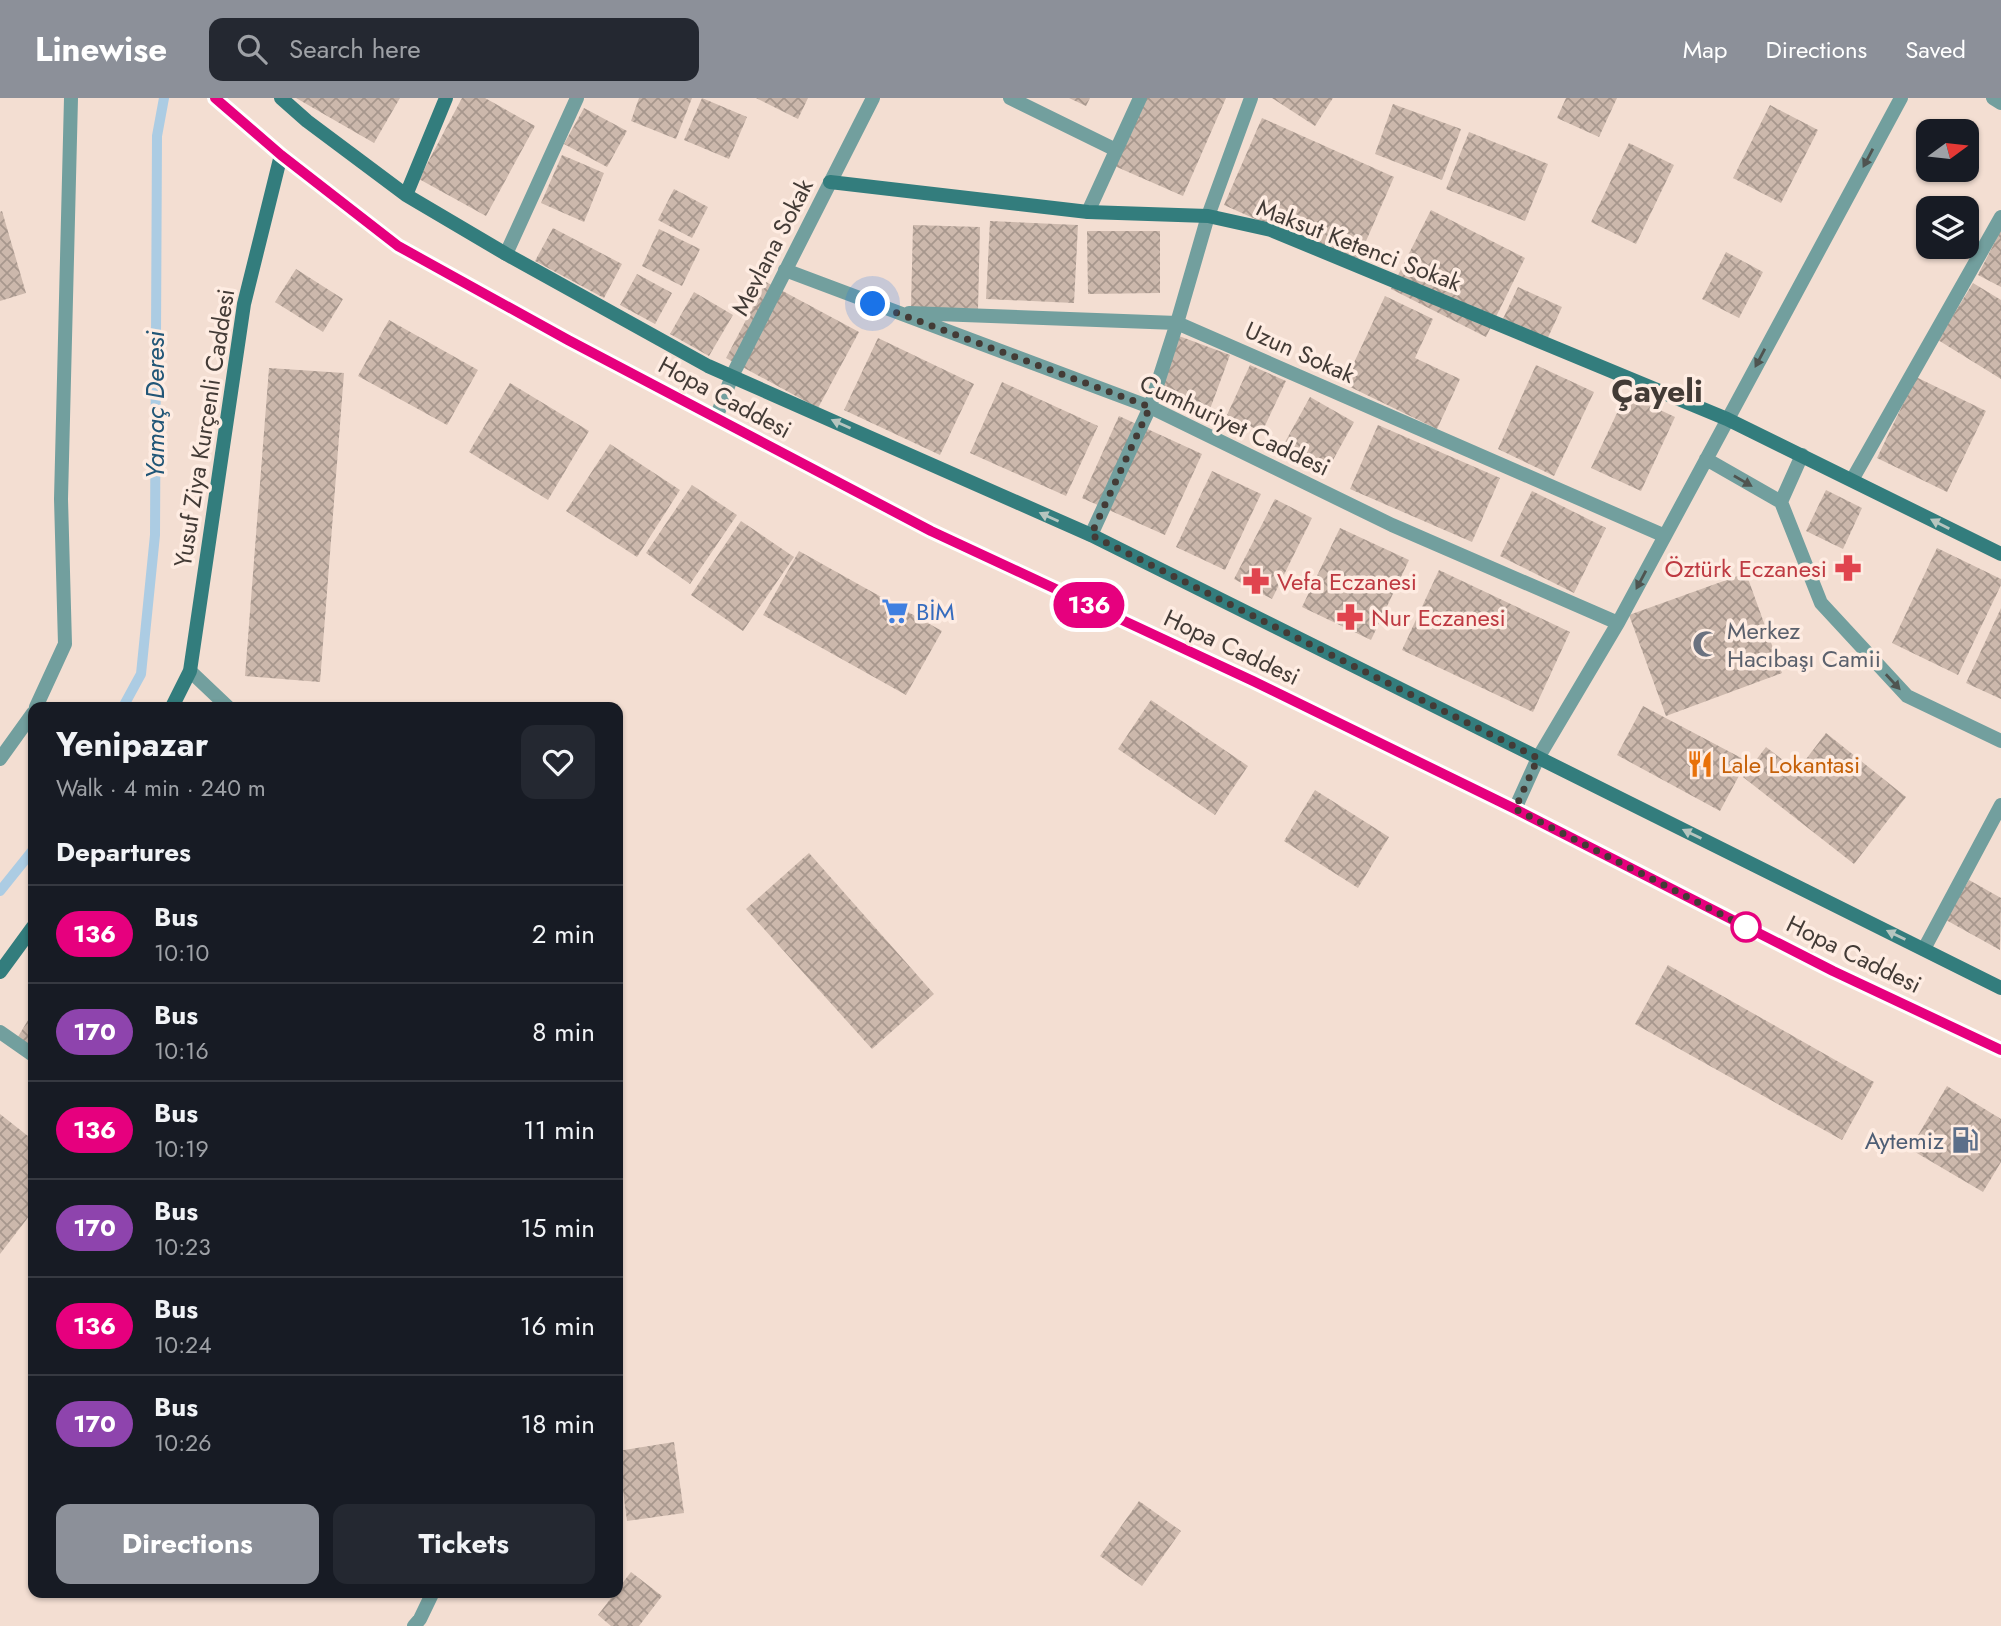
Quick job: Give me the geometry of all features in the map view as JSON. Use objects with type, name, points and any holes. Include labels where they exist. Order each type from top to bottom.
[{"type":"main road","name":"Hopa Caddesi","points":[[215,98],[281,155],[398,246],[568,340],[931,531],[1253,681],[1515,809],[1833,971],[2001,1050]]},
{"type":"main road","name":"Hopa Caddesi","points":[[281,98],[307,121],[406,195],[708,366],[1091,535],[2001,988]]},
{"type":"main road","points":[[406,195],[446,98]]},
{"type":"main road","name":"Yusuf Ziya Kurçenli Caddesi","points":[[174,702],[190,671],[244,304],[281,155]]},
{"type":"main road","name":"Maksut Ketenci Sokak","points":[[830,182],[1088,212],[1208,216],[1271,230],[1727,419],[2001,554]]},
{"type":"main road","points":[[0,972],[28,934]]},
{"type":"street","points":[[38,702],[65,644],[61,499],[71,98]]},
{"type":"street","points":[[506,254],[577,98]]},
{"type":"street","name":"Mevlana Sokak","points":[[716,418],[732,376],[873,98]]},
{"type":"street","points":[[1010,98],[1116,149]]},
{"type":"street","points":[[1088,212],[1140,98]]},
{"type":"street","points":[[1091,535],[1150,407],[1208,216],[1251,98]]},
{"type":"street","points":[[1515,809],[1538,758],[1618,623],[1901,98]]},
{"type":"street","points":[[1993,98],[2001,103]]},
{"type":"street","points":[[1853,480],[2001,217]]},
{"type":"street","name":"Cumhuriyet Caddesi","points":[[785,270],[1150,407],[1392,525],[1618,623]]},
{"type":"street","name":"Uzun Sokak","points":[[894,313],[1177,323],[1665,536]]},
{"type":"street","points":[[1781,502],[1802,456]]},
{"type":"street","points":[[1706,459],[1781,502],[1821,603],[1907,696],[2001,741]]},
{"type":"street","points":[[190,671],[223,702]]},
{"type":"street","points":[[0,759],[28,720]]},
{"type":"street","points":[[1924,949],[2001,805]]},
{"type":"street","points":[[0,1032],[28,1052]]},
{"type":"street","points":[[414,1626],[430,1598]]},
{"type":"building","points":[[296,98],[400,98],[374,143]]},
{"type":"building","points":[[462,98],[485,98],[535,126],[486,216],[419,179]]},
{"type":"building","points":[[639,98],[692,98],[676,139],[631,121]]},
{"type":"building","points":[[702,98],[747,117],[729,159],[684,140]]},
{"type":"building","points":[[756,98],[808,98],[798,119]]},
{"type":"building","points":[[1069,98],[1090,98],[1086,106]]},
{"type":"building","points":[[1139,98],[1226,98],[1183,196],[1110,164]]},
{"type":"building","points":[[1272,98],[1333,98],[1315,126]]},
{"type":"building","points":[[1566,98],[1617,98],[1599,137],[1557,118]]},
{"type":"building","points":[[1393,104],[1461,129],[1442,180],[1375,154]]},
{"type":"building","points":[[1770,105],[1818,130],[1781,203],[1733,178]]},
{"type":"building","points":[[584,108],[627,131],[607,167],[564,144]]},
{"type":"building","points":[[1262,118],[1394,177],[1356,264],[1224,205]]},
{"type":"building","points":[[1469,132],[1548,164],[1525,221],[1446,189]]},
{"type":"building","points":[[1629,143],[1674,165],[1636,244],[1591,222]]},
{"type":"building","points":[[562,155],[604,173],[584,222],[541,203]]},
{"type":"building","points":[[674,189],[708,207],[692,238],[658,220]]},
{"type":"building","points":[[1431,210],[1525,258],[1486,337],[1391,289]]},
{"type":"building","points":[[2,211],[26,293],[0,301],[0,212]]},
{"type":"building","points":[[990,221],[1078,225],[1074,303],[986,299]]},
{"type":"building","points":[[913,225],[980,227],[978,309],[911,307]]},
{"type":"building","points":[[553,228],[622,264],[604,298],[535,261]]},
{"type":"building","points":[[659,229],[700,249],[682,286],[642,266]]},
{"type":"building","points":[[2001,230],[2001,287],[1978,275]]},
{"type":"building","points":[[1087,231],[1160,231],[1160,293],[1088,294]]},
{"type":"building","points":[[1726,252],[1763,272],[1739,318],[1702,299]]},
{"type":"building","points":[[296,269],[343,299],[323,332],[275,302]]},
{"type":"building","points":[[637,274],[672,293],[655,324],[620,305]]},
{"type":"building","points":[[766,282],[859,332],[818,408],[726,358]]},
{"type":"building","points":[[1973,283],[2001,300],[2001,379],[1938,340]]},
{"type":"building","points":[[1518,287],[1562,307],[1545,344],[1501,323]]},
{"type":"building","points":[[694,292],[733,315],[709,356],[670,334]]},
{"type":"building","points":[[1385,296],[1433,319],[1415,358],[1460,379],[1437,429],[1344,384]]},
{"type":"building","points":[[389,320],[478,370],[447,425],[358,376]]},
{"type":"building","points":[[1179,336],[1230,355],[1210,409],[1159,390]]},
{"type":"building","points":[[878,338],[974,384],[940,455],[844,410]]},
{"type":"building","points":[[1250,365],[1286,381],[1262,432],[1227,415]]},
{"type":"building","points":[[1536,365],[1594,392],[1554,476],[1498,449]]},
{"type":"building","points":[[269,368],[344,373],[320,682],[245,676]]},
{"type":"building","points":[[1916,377],[1986,411],[1947,492],[1877,458]]},
{"type":"building","points":[[1002,382],[1098,426],[1066,496],[970,453]]},
{"type":"building","points":[[510,383],[589,431],[548,500],[469,452]]},
{"type":"building","points":[[1626,394],[1675,417],[1641,491],[1591,468]]},
{"type":"building","points":[[1310,397],[1354,422],[1328,469],[1284,444]]},
{"type":"building","points":[[1119,416],[1202,454],[1165,535],[1082,498]]},
{"type":"building","points":[[1378,425],[1500,478],[1472,542],[1350,489]]},
{"type":"building","points":[[610,444],[680,490],[637,557],[566,511]]},
{"type":"building","points":[[1212,471],[1261,494],[1225,570],[1176,547]]},
{"type":"building","points":[[692,485],[737,515],[690,584],[646,553]]},
{"type":"building","points":[[1826,490],[1862,508],[1843,549],[1806,531]]},
{"type":"building","points":[[1532,491],[1606,528],[1574,593],[1500,556]]},
{"type":"building","points":[[1275,499],[1312,518],[1272,599],[1234,579]]},
{"type":"building","points":[[741,521],[794,557],[743,631],[691,595]]},
{"type":"building","points":[[1340,528],[1409,560],[1371,640],[1302,607]]},
{"type":"building","points":[[1937,548],[2001,579],[2001,585],[1958,675],[1892,643]]},
{"type":"building","points":[[799,551],[942,631],[906,695],[763,615]]},
{"type":"building","points":[[1439,570],[1570,632],[1533,712],[1402,650]]},
{"type":"building","name":"Merkez Hacıbaşı Camii","points":[[1746,573],[1782,673],[1666,716],[1629,615]]},
{"type":"building","points":[[2001,608],[2001,699],[1966,683]]},
{"type":"building","points":[[1151,700],[1248,766],[1215,815],[1118,749]]},
{"type":"building","points":[[1643,706],[1747,761],[1720,811],[1617,755]]},
{"type":"building","points":[[1826,733],[1906,797],[1854,864],[1743,777],[1766,747],[1797,771]]},
{"type":"building","points":[[1315,790],[1389,837],[1358,888],[1284,841]]},
{"type":"building","points":[[809,853],[934,994],[872,1049],[746,909]]},
{"type":"building","points":[[1969,880],[2001,898],[2000,950],[1946,920]]},
{"type":"building","points":[[1668,965],[1874,1082],[1842,1140],[1635,1024]]},
{"type":"building","points":[[28,1020],[28,1048],[16,1040]]},
{"type":"building","points":[[1947,1086],[2001,1119],[2001,1162],[1983,1192],[1910,1149]]},
{"type":"building","points":[[0,1114],[28,1136],[28,1218],[0,1254]]},
{"type":"building","points":[[674,1442],[684,1513],[627,1521],[623,1490],[623,1450]]},
{"type":"building","points":[[1139,1501],[1181,1531],[1142,1586],[1100,1556]]},
{"type":"building","points":[[631,1572],[662,1596],[639,1626],[611,1626],[598,1615],[611,1598],[623,1598],[623,1582]]},
{"type":"waterway","name":"Yamaç Deresi","points":[[126,702],[141,674],[155,535],[157,136],[164,98]]},
{"type":"waterway","name":"Yamaç Deresi","points":[[0,891],[28,856]]},
{"type":"bus line","name":"136","points":[[215,98],[281,155],[398,246],[568,340],[931,531],[1253,681],[1515,809],[1833,971],[2001,1050]]},
{"type":"place","name":"Öztürk Eczanesi","points":[[1848,568]]},
{"type":"place","name":"Vefa Eczanesi","points":[[1256,581]]},
{"type":"place","name":"BİM","points":[[895,611]]},
{"type":"place","name":"Nur Eczanesi","points":[[1350,617]]},
{"type":"place","name":"Merkez Hacıbaşı Camii","points":[[1706,644]]},
{"type":"place","name":"Lale Lokantasi","points":[[1700,764]]},
{"type":"place","name":"Aytemiz","points":[[1965,1140]]},
{"type":"district","name":"Çayeli","points":[[1657,391]]},
{"type":"route","points":[[873,304],[1150,407],[1091,535],[1538,758],[1515,809],[1746,927]]}]
